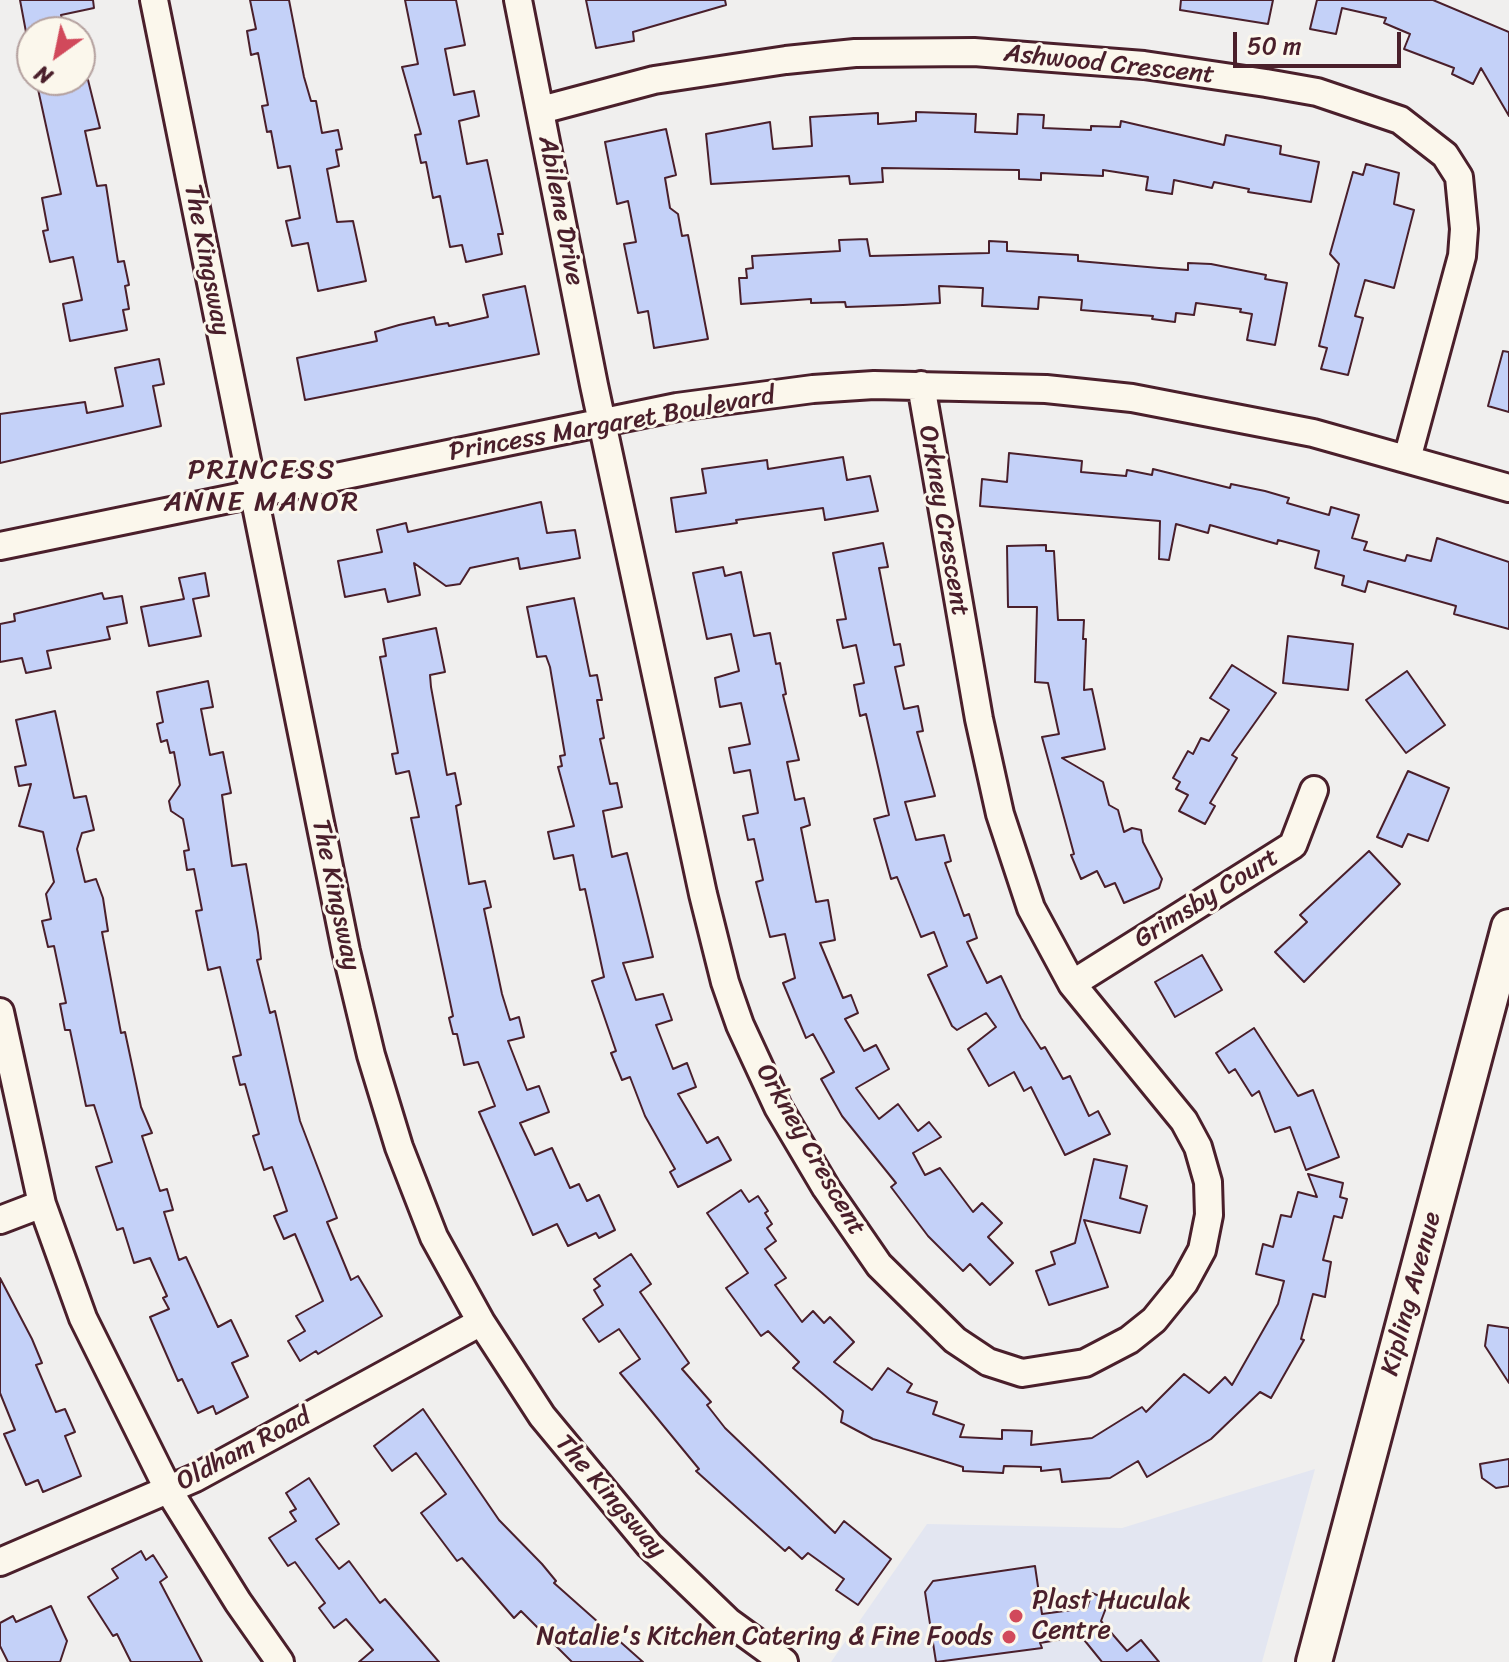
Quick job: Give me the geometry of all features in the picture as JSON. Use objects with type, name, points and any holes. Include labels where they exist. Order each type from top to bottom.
[{"type":"main road","name":"Kipling Avenue","points":[[1314,1662],[1509,927]]},
{"type":"street","name":"The Kingsway","points":[[154,0],[346,951],[371,1055],[399,1147],[434,1237],[481,1322],[542,1416],[611,1503],[698,1594],[729,1622],[784,1662]]},
{"type":"street","name":"Abilene Drive","points":[[518,0],[602,423]]},
{"type":"street","name":"Ashwood Crescent","points":[[541,110],[654,80],[786,60],[855,53],[974,52],[1144,65],[1252,81],[1317,92],[1400,120],[1445,155],[1459,177],[1464,229],[1462,256],[1407,459]]},
{"type":"street","name":"Princess Margaret Boulevard","points":[[0,546],[677,407],[813,389],[921,385],[1046,389],[1132,398],[1313,433],[1509,488]]},
{"type":"street","name":"Orkney Crescent","points":[[602,423],[703,894],[725,982],[740,1025],[778,1107],[826,1188],[879,1265],[955,1340],[988,1362],[1022,1373],[1085,1363],[1129,1340],[1154,1320],[1184,1283],[1202,1250],[1209,1215],[1208,1182],[1202,1158],[1184,1121],[1072,984],[1031,908],[1000,814],[970,672],[921,385]]},
{"type":"street","name":"Grimsby Court","points":[[1072,984],[1293,845],[1314,790]]},
{"type":"street","points":[[0,1012],[42,1204],[83,1318],[169,1491],[230,1590],[280,1662]]},
{"type":"street","points":[[0,1220],[42,1204]]},
{"type":"street","name":"Oldham Road","points":[[0,1562],[169,1491],[481,1322]]},
{"type":"shaded area","points":[[1315,1469],[1262,1662],[831,1662],[927,1524],[1122,1528]]},
{"type":"building","points":[[20,0],[93,0],[94,8],[61,16],[23,16]]},
{"type":"building","points":[[250,0],[289,0],[304,77],[311,101],[316,101],[322,133],[338,130],[342,149],[336,150],[339,166],[327,169],[337,222],[353,221],[366,281],[318,291],[308,243],[292,246],[286,221],[300,218],[290,166],[278,168],[271,131],[267,132],[262,106],[268,105],[258,53],[251,55],[247,31],[256,29]]},
{"type":"building","points":[[405,0],[456,0],[465,45],[445,49],[454,95],[474,91],[479,116],[459,121],[467,164],[487,160],[503,234],[498,234],[502,254],[466,262],[462,245],[450,247],[440,196],[433,198],[426,162],[421,163],[415,135],[421,134],[402,67],[418,64]]},
{"type":"building","points":[[586,0],[725,0],[726,5],[633,32],[634,41],[596,48]]},
{"type":"building","points":[[1181,0],[1273,0],[1268,24],[1180,10]]},
{"type":"building","points":[[1317,0],[1433,0],[1509,32],[1509,116],[1481,68],[1473,84],[1452,74],[1454,68],[1404,49],[1410,34],[1384,23],[1386,18],[1342,8],[1336,34],[1310,29]]},
{"type":"building","points":[[40,96],[92,96],[100,128],[85,131],[97,186],[106,185],[118,262],[124,261],[129,285],[125,286],[129,309],[123,310],[127,330],[70,341],[63,304],[82,300],[73,257],[50,262],[43,231],[48,230],[42,198],[61,194]]},
{"type":"building","points":[[916,112],[976,114],[975,132],[1017,134],[1018,114],[1044,115],[1043,128],[1091,130],[1091,126],[1120,127],[1121,121],[1224,145],[1226,135],[1281,146],[1280,154],[1319,162],[1311,202],[1248,192],[1249,189],[1214,182],[1212,188],[1174,180],[1172,194],[1146,190],[1148,177],[1103,170],[1103,176],[1041,173],[1041,180],[1019,179],[1019,170],[882,168],[883,182],[850,184],[849,176],[711,184],[706,134],[770,122],[773,149],[812,146],[810,117],[878,113],[878,124],[916,121]]},
{"type":"building","points":[[666,129],[676,175],[665,178],[670,208],[678,214],[682,236],[688,235],[708,339],[654,348],[648,311],[638,313],[624,244],[636,242],[628,201],[617,204],[605,142]]},
{"type":"building","points":[[1366,164],[1399,173],[1394,204],[1414,210],[1394,288],[1365,280],[1355,316],[1363,318],[1348,375],[1321,369],[1327,348],[1319,346],[1339,264],[1330,254],[1353,172],[1363,175]]},
{"type":"building","points":[[867,239],[870,256],[989,253],[989,241],[1007,242],[1007,251],[1078,255],[1078,261],[1188,270],[1188,263],[1211,264],[1266,275],[1265,279],[1287,283],[1275,345],[1247,340],[1252,314],[1240,312],[1241,309],[1196,303],[1194,315],[1176,313],[1175,322],[1152,319],[1153,316],[1081,310],[1082,300],[1039,297],[1038,309],[982,306],[983,288],[939,286],[940,303],[846,307],[845,302],[811,303],[811,299],[741,304],[739,278],[747,278],[746,269],[753,268],[752,256],[840,251],[839,240]]},
{"type":"building","points":[[525,286],[539,354],[305,400],[297,358],[377,341],[375,332],[434,317],[436,325],[448,323],[449,326],[488,317],[483,295]]},
{"type":"building","points":[[1503,351],[1509,352],[1509,412],[1488,406]]},
{"type":"building","points":[[159,359],[164,384],[153,386],[161,426],[0,463],[0,414],[85,402],[87,413],[123,406],[115,368]]},
{"type":"building","points":[[1009,453],[1082,461],[1081,472],[1126,476],[1127,470],[1152,475],[1153,469],[1230,488],[1231,484],[1289,498],[1287,503],[1329,515],[1331,507],[1359,515],[1352,538],[1367,542],[1364,550],[1405,561],[1407,555],[1431,561],[1437,538],[1509,562],[1509,629],[1454,614],[1456,606],[1368,581],[1365,592],[1342,585],[1344,576],[1315,568],[1319,551],[1278,540],[1277,544],[1210,525],[1208,533],[1176,524],[1169,560],[1159,559],[1160,521],[980,506],[982,479],[1007,482]]},
{"type":"building","points":[[843,457],[847,480],[870,476],[878,511],[825,520],[823,508],[676,532],[671,498],[706,493],[702,469],[767,460],[768,469]]},
{"type":"building","points":[[541,502],[547,533],[575,530],[580,558],[520,569],[518,558],[470,568],[460,584],[446,586],[414,563],[420,595],[388,602],[385,589],[345,597],[338,561],[382,552],[377,530],[406,523],[408,532]]},
{"type":"building","points":[[883,543],[888,567],[879,568],[894,645],[900,644],[904,665],[895,667],[904,709],[918,706],[923,731],[917,732],[935,796],[905,802],[916,840],[944,835],[951,861],[945,863],[964,916],[969,914],[977,938],[967,942],[987,983],[1001,976],[1021,1018],[1041,1049],[1045,1047],[1063,1079],[1070,1076],[1089,1116],[1098,1111],[1110,1134],[1065,1155],[1031,1087],[1024,1091],[1014,1072],[989,1086],[968,1049],[996,1027],[986,1013],[957,1030],[952,1026],[928,975],[947,966],[934,932],[921,937],[897,877],[891,879],[874,819],[889,815],[866,714],[860,716],[854,685],[864,683],[856,645],[843,648],[837,620],[846,619],[833,553]]},
{"type":"building","points":[[1046,545],[1046,551],[1054,551],[1058,620],[1084,620],[1084,690],[1092,689],[1105,749],[1062,758],[1103,782],[1109,805],[1118,810],[1124,832],[1132,828],[1141,830],[1143,842],[1162,879],[1159,888],[1124,903],[1115,883],[1105,887],[1097,871],[1081,879],[1071,855],[1074,854],[1042,737],[1059,734],[1048,683],[1035,682],[1037,607],[1008,607],[1007,546]]},
{"type":"building","points":[[723,567],[725,576],[741,572],[754,636],[770,633],[776,664],[780,663],[786,694],[783,695],[799,760],[787,762],[795,800],[804,798],[810,825],[801,828],[816,902],[828,900],[835,940],[820,943],[843,998],[851,995],[858,1013],[845,1019],[864,1051],[876,1045],[889,1069],[856,1088],[879,1119],[898,1104],[918,1131],[929,1122],[941,1137],[913,1153],[925,1175],[940,1168],[973,1212],[982,1203],[1002,1223],[988,1237],[1013,1263],[990,1285],[970,1264],[963,1271],[928,1236],[891,1187],[896,1183],[842,1116],[821,1079],[834,1072],[813,1034],[806,1038],[783,983],[795,978],[785,934],[770,937],[756,882],[763,880],[754,839],[748,840],[743,816],[758,813],[750,770],[734,773],[729,748],[750,744],[741,703],[720,707],[715,678],[739,671],[731,634],[707,639],[693,573]]},
{"type":"building","points":[[205,573],[209,596],[193,599],[201,636],[149,646],[141,607],[184,599],[179,578]]},
{"type":"building","points":[[102,593],[104,599],[122,596],[127,623],[107,627],[110,639],[47,651],[51,668],[26,673],[22,658],[0,662],[0,624],[15,621],[14,614]]},
{"type":"building","points":[[574,598],[590,676],[597,675],[602,700],[597,700],[604,738],[600,739],[610,784],[617,783],[622,807],[603,811],[612,857],[627,853],[653,957],[623,963],[636,1000],[663,994],[672,1020],[656,1025],[673,1069],[687,1063],[696,1087],[678,1094],[707,1143],[718,1137],[731,1160],[678,1187],[670,1172],[675,1169],[645,1116],[630,1077],[622,1080],[611,1053],[616,1051],[592,981],[604,977],[585,889],[580,890],[573,855],[554,859],[548,832],[574,826],[558,767],[562,766],[560,756],[565,755],[550,667],[546,656],[537,657],[527,607]]},
{"type":"building","points":[[436,628],[445,672],[430,675],[431,687],[447,775],[455,773],[461,804],[456,806],[469,884],[485,881],[491,907],[484,909],[502,994],[510,1020],[519,1017],[524,1037],[508,1041],[527,1090],[539,1086],[549,1112],[520,1123],[535,1155],[552,1148],[570,1188],[579,1184],[587,1201],[599,1195],[615,1230],[599,1238],[596,1233],[568,1246],[557,1224],[533,1235],[479,1112],[495,1106],[478,1062],[464,1065],[457,1034],[453,1034],[449,1018],[453,1016],[411,818],[419,817],[409,771],[396,774],[392,754],[398,753],[380,657],[386,656],[383,639]]},
{"type":"building","points":[[1288,636],[1353,644],[1348,690],[1283,683]]},
{"type":"building","points":[[1232,665],[1276,693],[1232,755],[1237,758],[1210,803],[1215,806],[1205,824],[1179,811],[1188,795],[1176,789],[1180,782],[1173,778],[1188,751],[1193,754],[1201,738],[1209,741],[1229,710],[1210,698]]},
{"type":"building","points":[[1407,671],[1445,725],[1406,753],[1366,700]]},
{"type":"building","points":[[208,681],[213,707],[201,709],[210,755],[223,752],[231,793],[222,795],[232,866],[246,864],[261,959],[257,960],[270,1013],[275,1011],[300,1121],[337,1218],[327,1222],[351,1280],[358,1276],[382,1316],[318,1354],[316,1351],[300,1361],[288,1341],[305,1331],[296,1316],[323,1301],[295,1234],[284,1239],[274,1216],[287,1211],[272,1167],[264,1170],[253,1136],[259,1134],[245,1084],[240,1085],[233,1057],[241,1055],[220,967],[208,970],[196,911],[202,910],[194,869],[187,870],[184,851],[189,850],[183,819],[171,811],[169,801],[180,785],[174,752],[170,753],[167,740],[161,742],[157,724],[163,722],[157,692]]},
{"type":"building","points":[[55,711],[74,798],[86,796],[94,830],[82,833],[77,849],[85,882],[96,879],[103,898],[108,931],[102,932],[121,1033],[125,1032],[141,1107],[152,1133],[142,1136],[160,1191],[167,1189],[173,1210],[164,1212],[179,1260],[186,1257],[218,1327],[231,1320],[248,1356],[232,1363],[248,1397],[216,1414],[213,1406],[198,1413],[182,1379],[178,1381],[150,1317],[169,1309],[163,1298],[167,1296],[150,1258],[134,1263],[123,1228],[117,1230],[96,1167],[112,1162],[94,1105],[86,1106],[70,1030],[65,1030],[60,1004],[66,1003],[54,946],[48,947],[42,921],[51,919],[46,894],[54,882],[43,832],[19,826],[31,784],[19,786],[15,767],[26,765],[16,720]]},
{"type":"building","points":[[1408,771],[1449,788],[1428,841],[1408,834],[1402,847],[1377,837]]},
{"type":"building","points":[[1369,851],[1400,884],[1304,982],[1275,952],[1307,922],[1300,915]]},
{"type":"building","points":[[1202,955],[1222,990],[1175,1017],[1155,982]]},
{"type":"building","points":[[1254,1028],[1298,1096],[1313,1090],[1339,1157],[1306,1170],[1290,1127],[1275,1132],[1259,1091],[1252,1096],[1235,1069],[1229,1073],[1216,1053]]},
{"type":"building","points":[[1094,1159],[1127,1166],[1120,1198],[1147,1206],[1140,1233],[1084,1220],[1108,1287],[1049,1305],[1036,1271],[1055,1264],[1051,1252],[1075,1243]]},
{"type":"building","points":[[1308,1174],[1343,1183],[1340,1197],[1347,1199],[1342,1218],[1334,1216],[1323,1260],[1331,1262],[1325,1297],[1313,1294],[1301,1339],[1304,1340],[1271,1398],[1260,1392],[1211,1439],[1147,1477],[1138,1461],[1110,1478],[1062,1482],[1060,1469],[1041,1471],[1041,1467],[1004,1466],[1003,1473],[963,1471],[963,1467],[873,1439],[841,1422],[843,1411],[793,1368],[799,1362],[768,1331],[761,1336],[726,1288],[748,1273],[707,1213],[741,1190],[749,1202],[758,1196],[768,1211],[765,1213],[772,1224],[767,1228],[776,1241],[765,1249],[786,1278],[775,1285],[802,1322],[813,1311],[824,1323],[830,1317],[854,1342],[834,1362],[872,1390],[888,1368],[912,1384],[907,1392],[937,1402],[933,1414],[964,1425],[960,1437],[1002,1439],[1002,1430],[1032,1431],[1031,1445],[1092,1438],[1142,1407],[1146,1412],[1184,1374],[1209,1393],[1225,1377],[1232,1385],[1278,1304],[1284,1281],[1256,1274],[1263,1244],[1273,1247],[1281,1215],[1291,1217],[1298,1192],[1317,1197]]},
{"type":"building","points":[[631,1254],[651,1284],[640,1292],[689,1363],[682,1369],[711,1402],[707,1405],[725,1428],[835,1533],[844,1521],[891,1559],[858,1605],[836,1590],[844,1579],[808,1553],[802,1559],[789,1547],[785,1551],[696,1471],[699,1469],[620,1373],[640,1359],[619,1329],[599,1342],[583,1319],[603,1305],[594,1290],[600,1286],[594,1279]]},
{"type":"building","points":[[0,1278],[32,1339],[42,1363],[36,1365],[56,1412],[65,1409],[75,1432],[65,1436],[81,1476],[43,1492],[38,1480],[26,1485],[4,1434],[15,1430],[0,1393]]},
{"type":"building","points":[[1488,1325],[1509,1328],[1509,1383],[1485,1346]]},
{"type":"building","points":[[423,1409],[499,1520],[542,1564],[556,1581],[554,1583],[643,1662],[572,1662],[521,1611],[514,1618],[462,1558],[457,1561],[421,1513],[446,1494],[416,1453],[392,1471],[374,1446]]},
{"type":"building","points":[[1509,1459],[1509,1486],[1496,1488],[1482,1478],[1480,1464]]},
{"type":"building","points":[[309,1478],[339,1524],[316,1539],[339,1569],[349,1561],[380,1603],[385,1599],[439,1662],[359,1662],[373,1650],[346,1619],[334,1628],[319,1608],[325,1603],[295,1562],[288,1566],[269,1538],[296,1521],[290,1512],[296,1509],[286,1493]]},
{"type":"building","points":[[141,1551],[146,1560],[153,1555],[167,1577],[160,1582],[202,1662],[131,1662],[117,1634],[113,1636],[88,1597],[118,1578],[112,1569]]},
{"type":"building","name":"Plast Huculak Centre","points":[[1035,1566],[1042,1614],[1087,1608],[1092,1593],[1109,1600],[1101,1621],[1127,1651],[1141,1640],[1159,1662],[1102,1662],[1081,1636],[1040,1643],[1042,1648],[936,1662],[925,1592],[933,1581]]},
{"type":"building","points":[[51,1606],[67,1641],[60,1662],[8,1662],[0,1646],[0,1623],[13,1616],[16,1622]]},
{"type":"place","name":"Plast Huculak Centre","points":[[1016,1616]]},
{"type":"place","name":"Natalie's Kitchen Catering & Fine Foods","points":[[1009,1637]]},
{"type":"district","name":"PRINCESS ANNE MANOR","points":[[262,487]]}]
